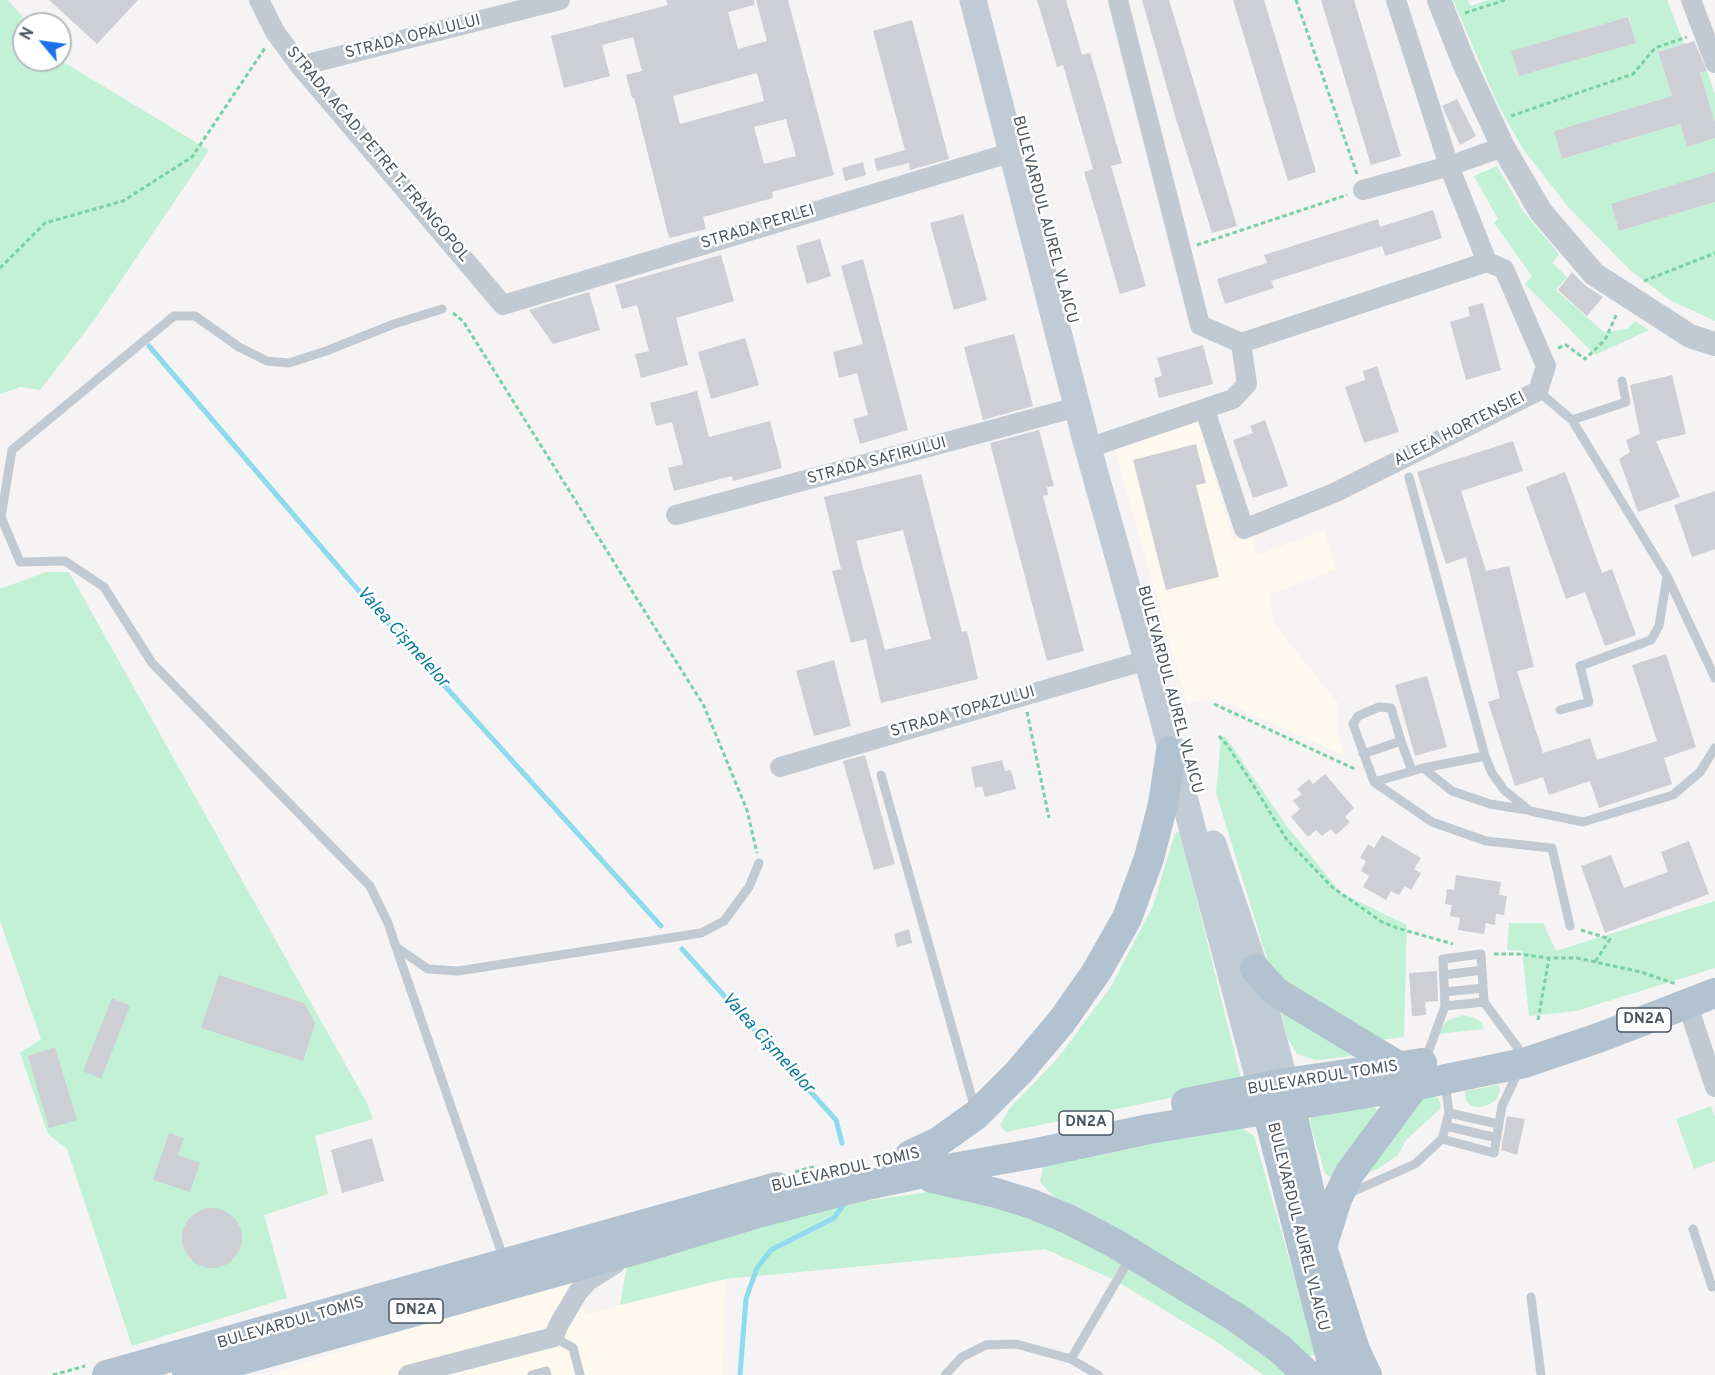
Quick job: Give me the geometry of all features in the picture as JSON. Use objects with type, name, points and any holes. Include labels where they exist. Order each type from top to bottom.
[{"type":"main road","name":"BULEVARDUL AUREL VLAICU","points":[[973,0],[1077,407],[1171,751],[1322,1247],[1355,1350],[1367,1375]]},
{"type":"main road","name":"BULEVARDUL AUREL VLAICU","points":[[985,0],[1200,806],[1255,969],[1276,1096],[1330,1355],[1338,1375]]},
{"type":"main road","points":[[912,1165],[976,1114],[1019,1072],[1062,1021],[1096,971],[1127,918],[1149,858],[1163,804],[1171,751]]},
{"type":"main road","points":[[1255,969],[1276,992],[1421,1074],[1349,1174],[1337,1199],[1322,1247]]},
{"type":"main road","name":"BULEVARDUL TOMIS","points":[[187,1375],[645,1247],[758,1213],[858,1187],[912,1165],[1035,1134],[1421,1074],[1521,1056],[1601,1037],[1684,993],[1715,993]]},
{"type":"main road","points":[[912,1165],[1068,1218],[1133,1253],[1237,1318],[1280,1349],[1308,1375]]},
{"type":"main road","name":"BULEVARDUL TOMIS","points":[[107,1375],[752,1193],[856,1167],[912,1165]]},
{"type":"street","name":"STRADA ACAD. PETRE T. FRANGOPOL","points":[[259,0],[275,32],[300,66],[504,305]]},
{"type":"street","name":"STRADA OPALULUI","points":[[300,66],[560,0]]},
{"type":"street","points":[[1118,0],[1200,325],[1241,343],[1487,262]]},
{"type":"street","name":"ALEEA HORTENSIEI","points":[[1205,410],[1244,529],[1334,493],[1538,391],[1546,366],[1504,269],[1487,262],[1449,166],[1396,0]]},
{"type":"street","points":[[1439,0],[1464,63],[1503,147],[1541,212],[1594,274],[1690,336],[1715,344]]},
{"type":"street","points":[[1691,0],[1715,63]]},
{"type":"street","points":[[1363,190],[1449,166],[1503,147]]},
{"type":"street","name":"STRADA PERLEI","points":[[504,305],[1013,152]]},
{"type":"street","points":[[1103,443],[1233,399],[1247,384],[1241,343]]},
{"type":"street","name":"STRADA SAFIRULUI","points":[[676,515],[1077,407]]},
{"type":"street","name":"STRADA TOPAZULUI","points":[[780,767],[1147,660]]},
{"type":"street","points":[[1684,993],[1715,1087]]},
{"type":"street","points":[[408,1375],[555,1337],[569,1307],[588,1281],[645,1247]]},
{"type":"lane","points":[[442,309],[394,324],[289,363],[267,361],[239,347],[195,316],[174,316],[12,450],[1,517],[20,562],[65,561],[104,587],[152,663],[370,886],[388,923],[505,1264]]},
{"type":"lane","points":[[1572,420],[1626,402],[1622,381]]},
{"type":"lane","points":[[1538,391],[1572,420],[1667,576],[1715,678]]},
{"type":"lane","points":[[1409,477],[1485,756],[1492,773],[1504,790],[1530,811]]},
{"type":"lane","points":[[1560,710],[1588,702],[1580,666],[1651,640],[1659,626],[1667,576]]},
{"type":"lane","points":[[1412,771],[1391,708],[1379,708],[1358,716],[1353,724],[1373,780],[1432,822],[1486,842],[1552,848],[1570,926]]},
{"type":"lane","points":[[1363,754],[1401,741]]},
{"type":"lane","points":[[1423,768],[1452,791],[1490,804],[1583,822],[1673,795],[1700,772],[1715,748]]},
{"type":"lane","points":[[1373,780],[1485,756]]},
{"type":"lane","points":[[881,775],[976,1114]]},
{"type":"lane","points":[[396,947],[428,969],[458,971],[701,933],[724,921],[749,887],[759,863]]},
{"type":"lane","points":[[1442,1139],[1494,1153],[1502,1106],[1521,1056],[1484,1002],[1481,954],[1443,959],[1445,1006],[1421,1074],[1449,1113],[1498,1124]]},
{"type":"lane","points":[[1444,975],[1482,970]]},
{"type":"lane","points":[[1444,992],[1484,988]]},
{"type":"lane","points":[[1445,1006],[1484,1002]]},
{"type":"lane","points":[[1337,1199],[1415,1164],[1442,1139],[1449,1113]]},
{"type":"lane","points":[[1446,1126],[1497,1138]]},
{"type":"lane","points":[[1693,1229],[1712,1287],[1715,1286]]},
{"type":"lane","points":[[1071,1359],[1133,1253]]},
{"type":"lane","points":[[1531,1297],[1541,1375]]},
{"type":"lane","points":[[555,1337],[573,1348],[580,1375]]},
{"type":"lane","points":[[945,1375],[962,1357],[986,1345],[1016,1344],[1071,1359],[1098,1375]]},
{"type":"lane","points":[[532,1375],[546,1371],[547,1375]]},
{"type":"path","points":[[1180,250],[1363,190],[1296,0]]},
{"type":"path","points":[[1462,14],[1505,0]]},
{"type":"path","points":[[0,268],[45,223],[123,201],[192,157],[275,32]]},
{"type":"path","points":[[1510,116],[1633,74],[1655,48],[1703,32]]},
{"type":"path","points":[[1635,285],[1715,253]]},
{"type":"path","points":[[1541,354],[1566,345],[1586,359],[1605,340],[1619,308]]},
{"type":"path","points":[[442,309],[450,310],[463,321],[704,706],[747,810],[759,863]]},
{"type":"path","points":[[1024,696],[1049,818]]},
{"type":"path","points":[[1214,704],[1373,780]]},
{"type":"path","points":[[1219,736],[1287,840],[1332,887],[1382,922],[1432,939],[1462,946]]},
{"type":"path","points":[[1570,926],[1610,939],[1595,962]]},
{"type":"path","points":[[1486,951],[1506,956],[1518,954],[1549,958],[1577,958],[1641,972],[1677,984],[1684,993]]},
{"type":"path","points":[[1538,1020],[1549,958]]},
{"type":"shaded area","points":[[1198,421],[1233,539],[1251,532],[1257,555],[1324,530],[1337,569],[1269,595],[1274,623],[1339,704],[1336,721],[1344,755],[1213,697],[1187,704],[1113,445]]},
{"type":"shaded area","points":[[575,1274],[585,1314],[725,1279],[723,1375],[269,1375]]},
{"type":"green space","points":[[0,0],[8,0],[18,12],[12,12],[12,72],[72,72],[72,67],[209,150],[95,319],[40,390],[20,387],[0,394]]},
{"type":"green space","points":[[1453,0],[1468,0],[1470,6],[1488,0],[1667,0],[1684,44],[1658,52],[1672,96],[1554,131],[1563,159],[1680,124],[1687,147],[1715,138],[1715,172],[1611,205],[1619,231],[1715,202],[1715,321],[1670,300],[1630,270],[1569,208],[1523,149],[1498,105]],"holes":[[[1629,17],[1635,43],[1519,76],[1512,51]]]},
{"type":"green space","points":[[1707,71],[1715,94],[1715,122],[1700,73]]},
{"type":"green space","points":[[1497,166],[1523,211],[1559,254],[1553,263],[1567,277],[1556,290],[1604,332],[1627,329],[1635,321],[1649,330],[1595,355],[1525,284],[1532,276],[1494,223],[1498,219],[1474,176]]},
{"type":"green space","points":[[46,572],[69,572],[366,1101],[373,1119],[315,1136],[328,1194],[264,1215],[287,1298],[132,1346],[67,1149],[48,1134],[20,1053],[41,1039],[0,921],[0,589]]},
{"type":"green space","points":[[1225,736],[1286,825],[1341,893],[1407,925],[1404,1037],[1371,1041],[1273,978],[1216,793],[1221,738]]},
{"type":"green space","points":[[1180,832],[1242,1083],[1006,1132],[1000,1125],[1009,1109],[1058,1058],[1110,988],[1153,906],[1175,833]]},
{"type":"green space","points":[[1715,901],[1715,968],[1576,1011],[1529,1016],[1522,951],[1507,950],[1509,923],[1543,923],[1556,951]]},
{"type":"green space","points":[[1279,1004],[1352,1055],[1316,1060],[1297,1054],[1288,1039]]},
{"type":"green space","points":[[1463,1015],[1481,1022],[1484,1029],[1437,1034],[1448,1020]]},
{"type":"green space","points":[[1499,1085],[1500,1091],[1496,1100],[1488,1105],[1471,1106],[1466,1100],[1465,1091]]},
{"type":"green space","points":[[1434,1094],[1441,1108],[1406,1140],[1398,1155],[1378,1169],[1366,1173],[1423,1096]]},
{"type":"green space","points":[[1373,1105],[1378,1112],[1334,1176],[1330,1177],[1325,1173],[1310,1124],[1311,1117]]},
{"type":"green space","points":[[1711,1106],[1715,1117],[1715,1161],[1694,1169],[1676,1119]]},
{"type":"green space","points":[[1237,1125],[1254,1136],[1316,1353],[1308,1357],[1133,1240],[1053,1196],[1040,1182],[1043,1167],[1053,1161]]},
{"type":"green space","points":[[935,1191],[1059,1224],[1226,1319],[1288,1375],[1264,1375],[1212,1339],[1115,1280],[1045,1249],[725,1279],[620,1305],[628,1260],[832,1206]]},
{"type":"building","points":[[49,0],[138,0],[97,44],[72,21],[72,12],[62,12]]},
{"type":"building","points":[[666,0],[754,0],[754,5],[728,12],[738,49],[767,41],[756,0],[788,0],[834,175],[772,192],[773,198],[703,217],[706,229],[669,238],[634,98],[632,98],[626,75],[642,71],[633,37],[602,45],[610,76],[564,88],[551,36],[668,5]],"holes":[[[757,73],[764,101],[680,124],[673,96]],[[786,119],[796,156],[764,164],[754,127]]]},
{"type":"building","points":[[1037,0],[1066,0],[1082,55],[1090,53],[1122,163],[1111,166],[1146,286],[1120,294],[1084,172],[1093,169],[1063,65],[1057,67]]},
{"type":"building","points":[[1142,0],[1169,0],[1237,226],[1212,233]]},
{"type":"building","points":[[1233,0],[1264,0],[1316,172],[1288,181]]},
{"type":"building","points":[[1321,0],[1354,0],[1401,156],[1371,165]]},
{"type":"building","points":[[1628,17],[1636,43],[1519,76],[1511,51]]},
{"type":"building","points":[[912,20],[949,159],[910,170],[909,163],[877,171],[874,159],[905,150],[873,31]]},
{"type":"building","points":[[1694,41],[1707,71],[1700,73],[1715,122],[1715,138],[1687,147],[1680,124],[1562,159],[1554,131],[1672,96],[1658,52]]},
{"type":"building","points":[[1457,99],[1476,136],[1460,145],[1442,106]]},
{"type":"building","points":[[863,162],[866,175],[845,181],[842,168]]},
{"type":"building","points":[[1715,172],[1715,202],[1619,231],[1611,204]]},
{"type":"building","points":[[1433,210],[1442,238],[1385,256],[1382,246],[1271,281],[1274,288],[1225,304],[1217,279],[1267,263],[1264,255],[1378,219],[1380,227]]},
{"type":"building","points":[[963,214],[987,300],[954,310],[930,223]]},
{"type":"building","points":[[820,239],[831,276],[807,284],[796,246]]},
{"type":"building","points":[[721,255],[734,301],[676,318],[688,365],[641,378],[635,354],[649,351],[637,305],[622,309],[615,285]]},
{"type":"building","points":[[863,259],[908,430],[860,444],[853,419],[868,415],[857,373],[839,378],[833,352],[863,344],[841,266]]},
{"type":"building","points":[[1572,272],[1586,286],[1603,297],[1587,316],[1558,290]]},
{"type":"building","points":[[589,292],[600,330],[553,344],[529,310]]},
{"type":"building","points":[[1483,303],[1501,370],[1466,380],[1450,322],[1470,316],[1468,307]]},
{"type":"building","points":[[1014,334],[1033,406],[983,420],[964,347]]},
{"type":"building","points":[[745,338],[759,385],[711,399],[698,352]]},
{"type":"building","points":[[1203,345],[1213,384],[1159,398],[1154,378],[1162,376],[1157,358]]},
{"type":"building","points":[[1377,366],[1399,432],[1364,443],[1345,387],[1365,380],[1363,371]]},
{"type":"building","points":[[1672,375],[1686,434],[1656,441],[1680,497],[1638,512],[1619,459],[1630,452],[1626,440],[1640,434],[1630,385]]},
{"type":"building","points":[[697,391],[709,437],[770,421],[782,468],[733,481],[732,476],[674,491],[668,468],[683,464],[672,422],[656,426],[650,403]]},
{"type":"building","points":[[1265,420],[1288,486],[1253,498],[1233,440],[1253,433],[1250,426]]},
{"type":"building","points":[[1039,430],[1054,486],[1047,487],[1048,495],[1043,496],[1084,651],[1047,661],[990,443]]},
{"type":"building","points":[[1513,441],[1523,471],[1461,491],[1486,571],[1509,566],[1534,667],[1517,671],[1543,753],[1590,738],[1597,760],[1657,741],[1632,665],[1666,654],[1696,747],[1664,758],[1672,784],[1599,808],[1590,781],[1549,795],[1543,777],[1515,786],[1488,702],[1500,698],[1466,557],[1446,564],[1417,472]]},
{"type":"building","points":[[1196,444],[1206,483],[1196,485],[1219,577],[1166,590],[1133,460]]},
{"type":"building","points":[[1565,472],[1602,573],[1612,569],[1636,635],[1605,646],[1585,592],[1566,599],[1526,487]]},
{"type":"building","points":[[921,474],[962,632],[967,631],[978,679],[881,703],[866,639],[851,643],[832,571],[841,569],[824,497]],"holes":[[[903,530],[931,639],[885,650],[856,541]]]},
{"type":"building","points":[[1715,491],[1715,549],[1692,557],[1674,505]]},
{"type":"building","points":[[834,660],[851,726],[814,736],[796,671]]},
{"type":"building","points":[[1427,676],[1447,747],[1415,756],[1395,685]]},
{"type":"building","points":[[865,755],[895,864],[874,870],[843,761]]},
{"type":"building","points":[[1002,760],[1005,771],[1011,770],[1016,789],[985,797],[982,786],[975,788],[971,767]]},
{"type":"building","points":[[1325,774],[1354,808],[1345,817],[1350,822],[1336,835],[1331,829],[1322,836],[1316,830],[1308,837],[1291,817],[1300,809],[1293,801],[1302,794],[1297,789],[1309,779],[1313,784]]},
{"type":"building","points":[[1382,835],[1421,858],[1414,869],[1421,873],[1411,890],[1405,886],[1399,895],[1391,891],[1386,900],[1363,887],[1369,876],[1361,871],[1366,861],[1360,858],[1368,844],[1374,848]]},
{"type":"building","points":[[1689,841],[1709,894],[1605,933],[1581,866],[1611,855],[1624,888],[1668,872],[1661,852]]},
{"type":"building","points":[[1456,875],[1501,882],[1499,895],[1507,896],[1504,915],[1496,914],[1495,925],[1486,923],[1484,934],[1458,930],[1460,918],[1450,916],[1452,905],[1445,904],[1447,889],[1454,890]]},
{"type":"building","points":[[909,929],[912,943],[897,947],[894,934]]},
{"type":"building","points":[[1437,971],[1438,1001],[1425,1002],[1426,1015],[1412,1016],[1409,973]]},
{"type":"building","points":[[219,975],[304,1003],[315,1023],[303,1061],[201,1028]]},
{"type":"building","points":[[112,998],[130,1006],[101,1079],[83,1071]]},
{"type":"building","points":[[55,1047],[77,1120],[49,1128],[28,1056]]},
{"type":"building","points":[[1507,1116],[1525,1119],[1517,1155],[1501,1150]]},
{"type":"building","points":[[169,1133],[184,1138],[178,1155],[200,1163],[190,1192],[153,1180]]},
{"type":"building","points":[[372,1138],[384,1181],[342,1193],[331,1150]]},
{"type":"building","points":[[212,1208],[233,1217],[242,1238],[233,1259],[212,1268],[191,1259],[182,1238],[191,1217]]},
{"type":"waterway","name":"Valea Cișmelelor","points":[[149,346],[352,583],[661,926]]},
{"type":"waterway","name":"Valea Cișmelelor","points":[[682,949],[836,1120],[842,1143]]},
{"type":"waterway","name":"Valea Cișmelelor","points":[[740,1375],[746,1299],[757,1268],[771,1250],[834,1218],[844,1204]]}]
